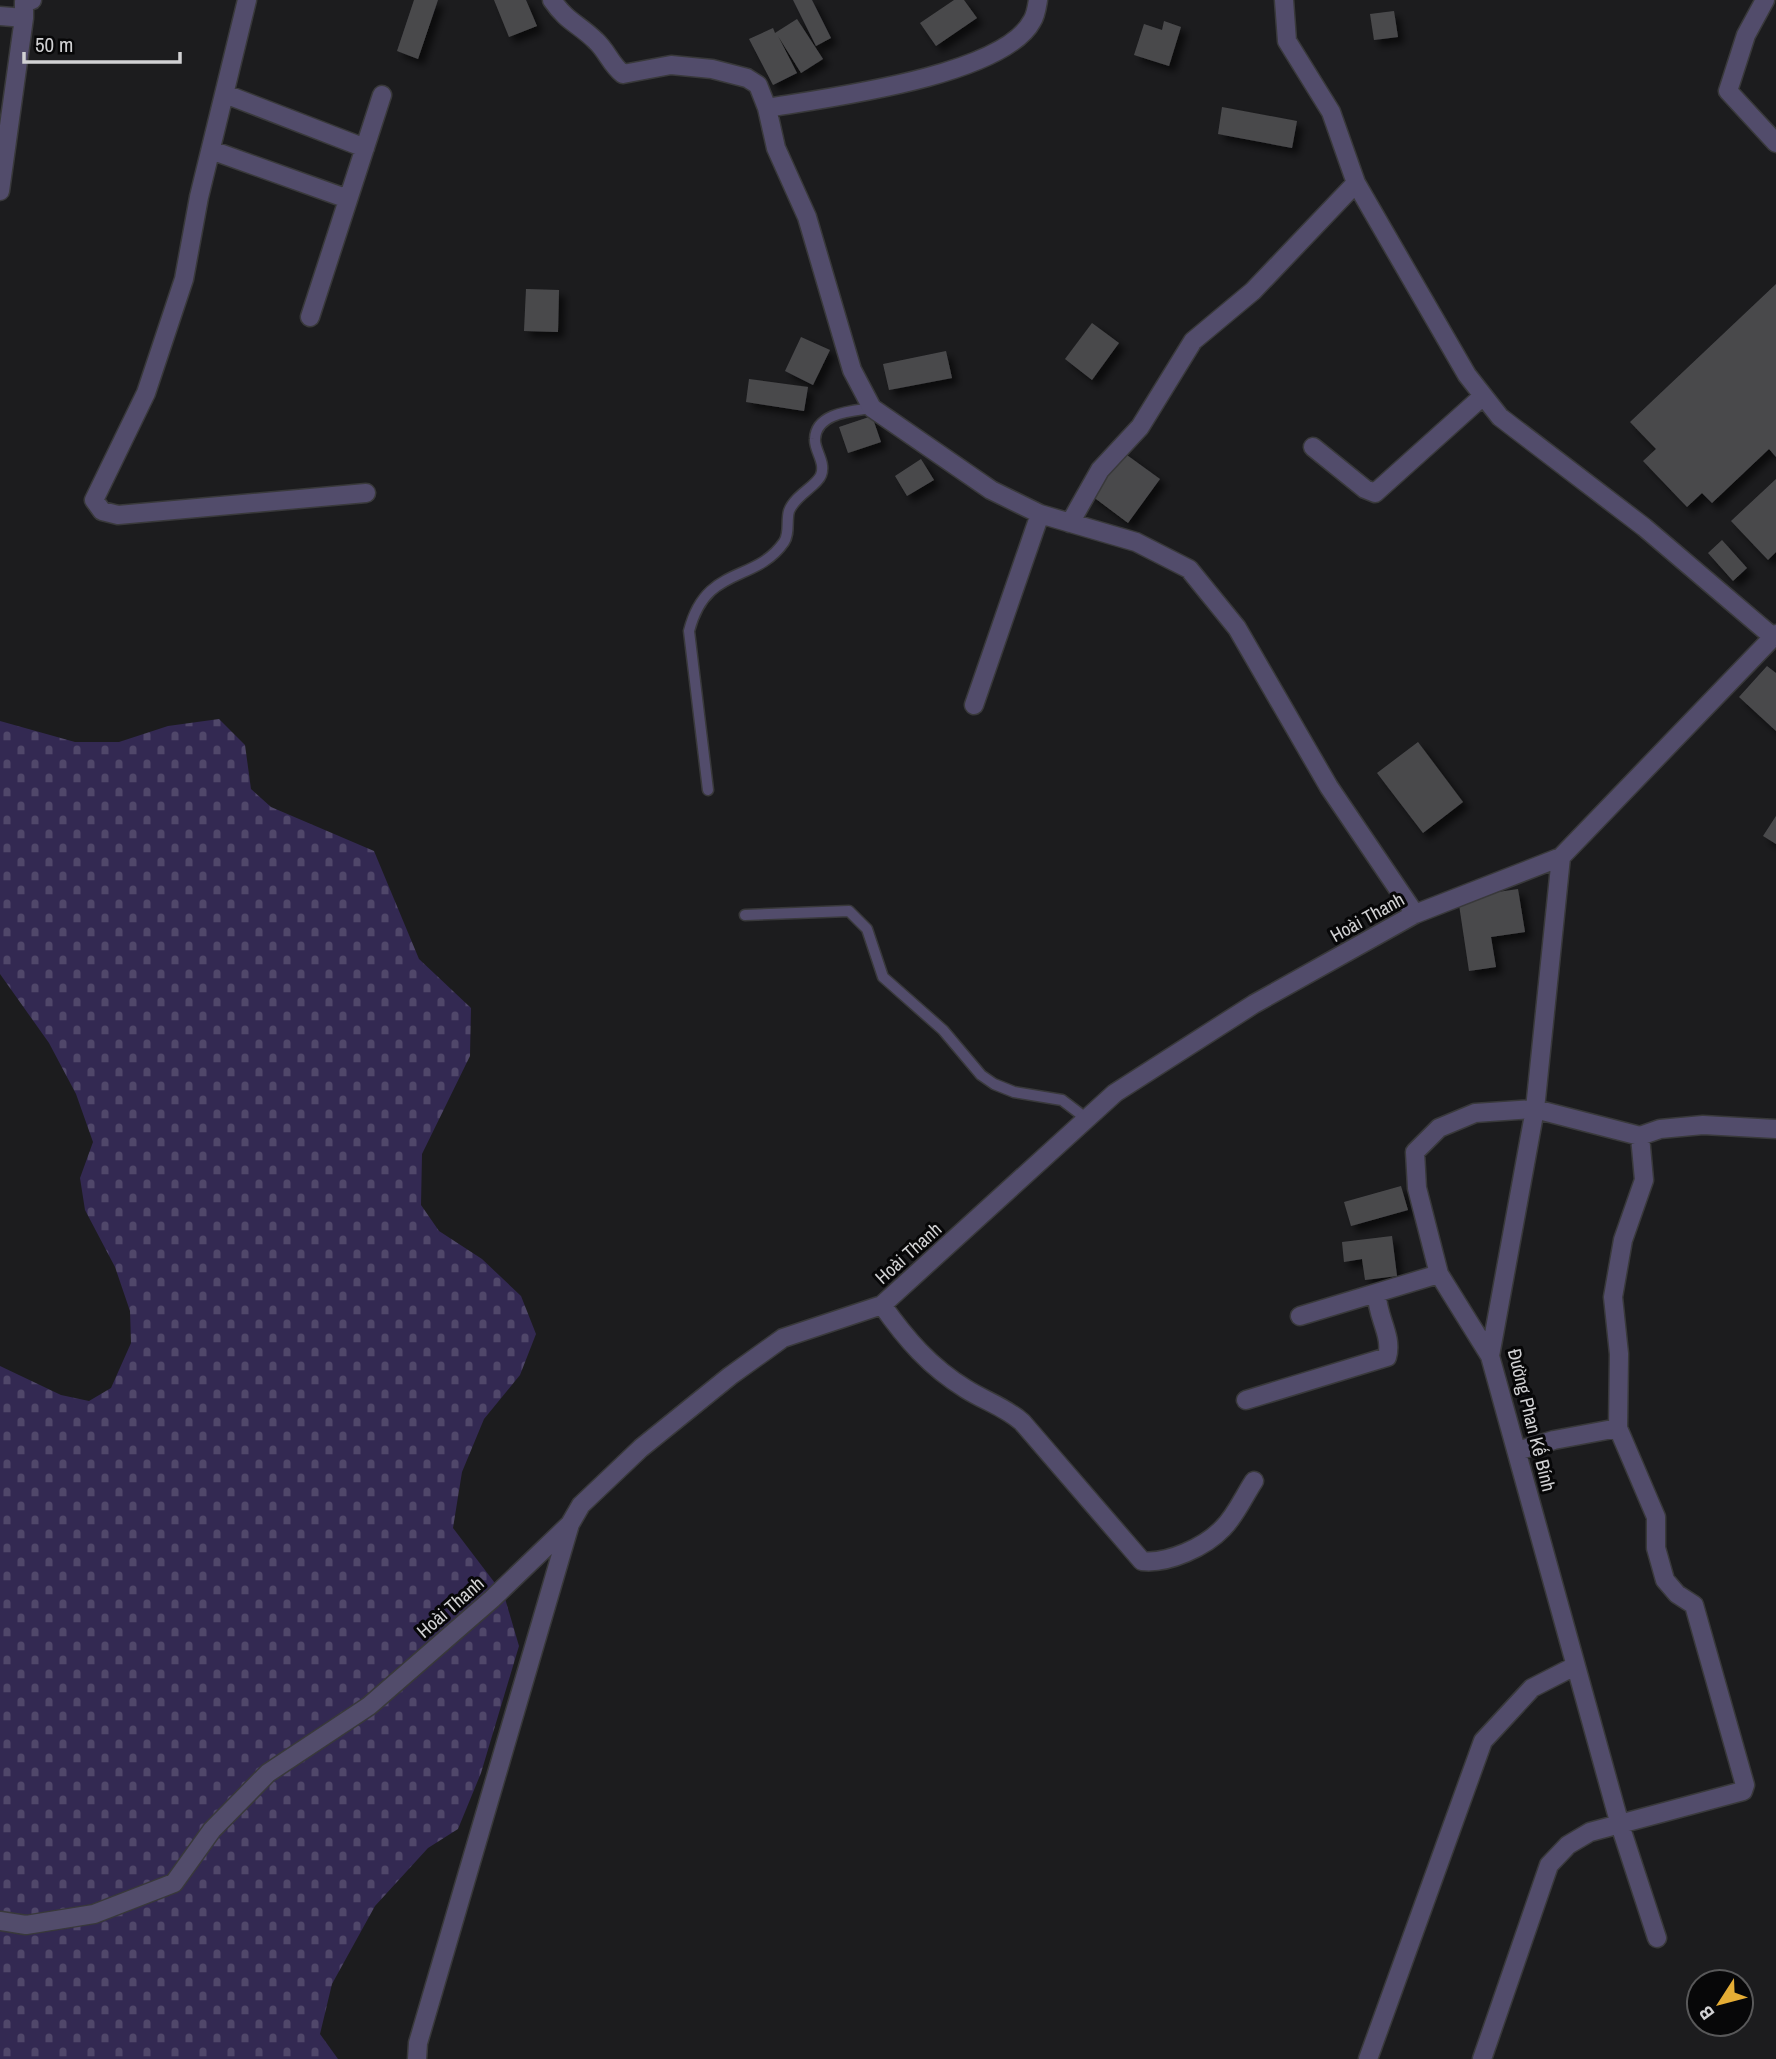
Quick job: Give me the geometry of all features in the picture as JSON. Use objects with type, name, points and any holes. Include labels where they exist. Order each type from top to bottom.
[{"type":"street","points":[[247,0],[180,292],[146,393],[94,500],[102,510],[118,515],[366,494]]},
{"type":"street","points":[[552,0],[563,16],[599,43],[613,66],[623,75],[671,65],[712,69],[747,78],[758,85],[767,108],[776,148],[811,230],[852,370],[872,408],[991,490],[1040,514],[1136,542],[1189,569],[1237,628],[1329,787],[1415,914]]},
{"type":"street","points":[[767,108],[903,85],[983,58],[1017,38],[1032,21],[1038,0]]},
{"type":"street","points":[[1284,0],[1287,41],[1331,112],[1356,183],[1467,375],[1483,396],[1500,417],[1644,527],[1774,636]]},
{"type":"street","points":[[1765,0],[1746,35],[1728,91],[1776,143]]},
{"type":"street","points":[[0,16],[26,5]]},
{"type":"street","points":[[0,191],[26,5]]},
{"type":"street","points":[[225,94],[365,148]]},
{"type":"street","points":[[310,317],[383,95]]},
{"type":"street","points":[[211,150],[348,199]]},
{"type":"street","points":[[1070,523],[1100,470],[1140,427],[1193,341],[1253,291],[1356,183]]},
{"type":"street","points":[[1313,447],[1365,489],[1375,493],[1483,396]]},
{"type":"street","points":[[975,705],[1040,514]]},
{"type":"street","name":"Hoài Thanh","points":[[0,1921],[26,1924],[94,1914],[174,1883],[212,1830],[268,1773],[369,1706],[492,1600],[570,1524],[580,1505],[641,1448],[783,1338],[882,1305],[1115,1093],[1254,1004],[1415,914],[1561,857],[1774,636]]},
{"type":"street","name":"Đường Phan Kế Bính","points":[[1561,857],[1535,1109],[1490,1356],[1620,1825],[1657,1938]]},
{"type":"street","points":[[1490,1356],[1438,1274],[1417,1188],[1415,1152],[1439,1128],[1475,1113],[1535,1109],[1640,1136],[1660,1129],[1703,1125],[1776,1129]]},
{"type":"street","points":[[1482,2059],[1549,1865],[1567,1845],[1590,1832],[1743,1791],[1745,1785],[1694,1605],[1677,1594],[1665,1580],[1656,1548],[1656,1517],[1618,1428],[1619,1354],[1613,1297],[1623,1240],[1644,1180],[1640,1136]]},
{"type":"street","points":[[1300,1316],[1377,1295],[1438,1274]]},
{"type":"street","points":[[1246,1400],[1387,1357],[1390,1346],[1377,1310],[1377,1295]]},
{"type":"street","points":[[882,1305],[909,1343],[928,1361],[967,1390],[1008,1410],[1022,1422],[1142,1562],[1174,1558],[1222,1529],[1254,1481]]},
{"type":"street","points":[[1517,1451],[1554,1440],[1618,1428]]},
{"type":"street","points":[[416,2059],[418,2043],[570,1524]]},
{"type":"street","points":[[1368,2059],[1483,1741],[1532,1688],[1576,1666]]},
{"type":"lane","points":[[708,790],[689,631],[695,607],[709,591],[773,554],[786,540],[789,511],[802,492],[820,479],[822,472],[815,439],[822,423],[834,415],[872,408]]},
{"type":"lane","points":[[745,915],[849,911],[867,929],[883,977],[943,1030],[981,1075],[1014,1092],[1062,1100],[1087,1119]]},
{"type":"green space","points":[[219,719],[245,745],[251,789],[271,807],[374,851],[419,959],[471,1008],[470,1056],[422,1154],[421,1205],[439,1231],[482,1259],[521,1296],[536,1334],[520,1375],[484,1419],[462,1472],[453,1528],[504,1595],[519,1646],[481,1773],[458,1829],[428,1848],[375,1906],[332,1984],[320,2034],[338,2059],[0,2059],[0,1366],[61,1395],[89,1401],[111,1388],[131,1343],[130,1311],[115,1267],[85,1210],[80,1178],[93,1142],[76,1094],[49,1043],[0,974],[0,721],[75,742],[119,742],[168,726]]},
{"type":"building","points":[[414,0],[438,0],[418,59],[397,51]]},
{"type":"building","points":[[494,0],[526,0],[537,26],[509,37]]},
{"type":"building","points":[[793,0],[812,0],[831,38],[816,46]]},
{"type":"building","points":[[954,0],[964,0],[977,18],[936,46],[920,23]]},
{"type":"building","points":[[1394,11],[1398,37],[1374,40],[1370,14]]},
{"type":"building","points":[[797,19],[823,59],[801,73],[778,36],[797,73],[773,85],[749,39],[773,28],[775,33]]},
{"type":"building","points":[[1164,21],[1181,27],[1169,66],[1134,55],[1144,24],[1162,30]]},
{"type":"building","points":[[1222,107],[1297,121],[1292,148],[1218,134]]},
{"type":"building","points":[[1776,284],[1776,457],[1769,449],[1712,503],[1702,493],[1687,507],[1643,461],[1656,449],[1630,422]]},
{"type":"building","points":[[526,289],[559,290],[558,332],[524,331]]},
{"type":"building","points":[[1092,323],[1119,343],[1092,380],[1065,359]]},
{"type":"building","points":[[801,337],[830,350],[813,385],[785,371]]},
{"type":"building","points":[[946,351],[952,378],[889,390],[883,364]]},
{"type":"building","points":[[749,379],[808,387],[804,411],[746,402]]},
{"type":"building","points":[[872,416],[881,442],[848,453],[839,427]]},
{"type":"building","points":[[1120,450],[1160,479],[1128,523],[1088,493]]},
{"type":"building","points":[[921,459],[934,480],[907,496],[895,476]]},
{"type":"building","points":[[1776,479],[1776,552],[1768,560],[1731,521]]},
{"type":"building","points":[[1722,540],[1747,568],[1733,581],[1708,553]]},
{"type":"building","points":[[1767,666],[1776,673],[1776,731],[1739,697]]},
{"type":"building","points":[[1418,742],[1463,802],[1423,833],[1377,773]]},
{"type":"building","points":[[1776,816],[1776,844],[1763,836]]},
{"type":"building","points":[[1518,889],[1525,932],[1491,937],[1496,967],[1469,971],[1458,898]]},
{"type":"building","points":[[1401,1186],[1408,1210],[1351,1226],[1344,1202]]},
{"type":"building","points":[[1392,1236],[1397,1276],[1365,1280],[1362,1259],[1344,1262],[1342,1242]]}]
